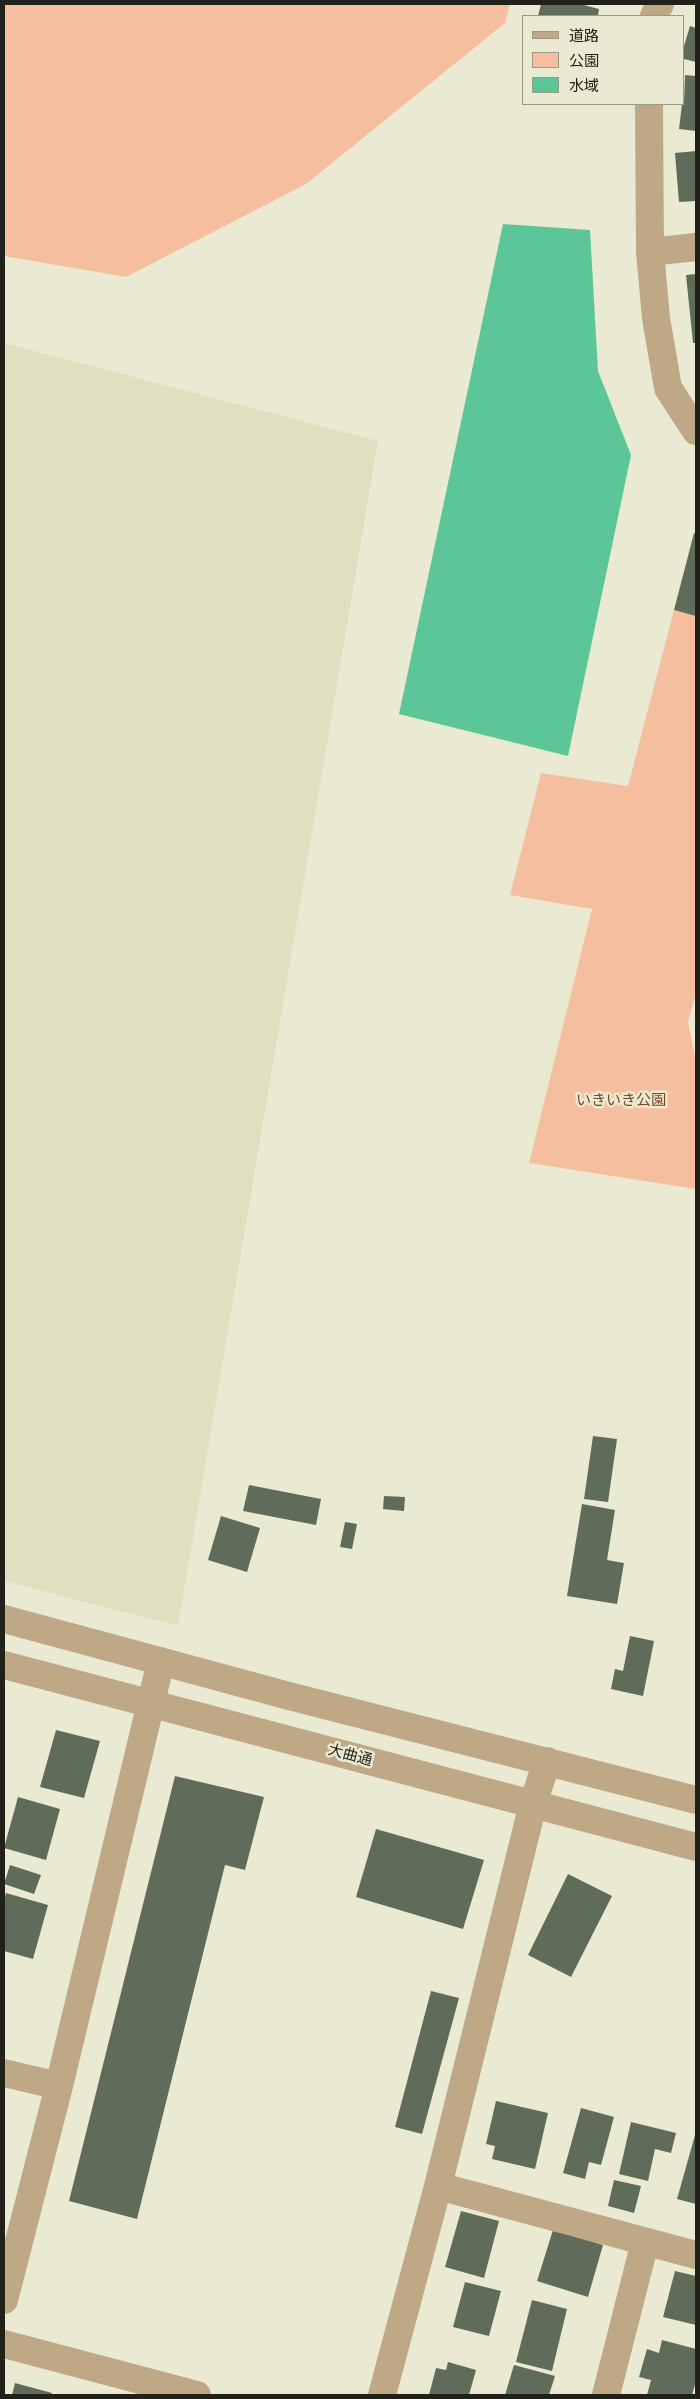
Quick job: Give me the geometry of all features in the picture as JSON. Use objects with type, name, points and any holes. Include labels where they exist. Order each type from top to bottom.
[{"type":"street","points":[[649,105],[650,252],[656,318],[668,388],[696,431]]},
{"type":"street","points":[[650,252],[696,248]]},
{"type":"street","points":[[4,1619],[696,1800]]},
{"type":"street","points":[[4,2300],[59,2086],[162,1661]]},
{"type":"street","name":"大曲通","points":[[4,1665],[696,1847]]},
{"type":"street","points":[[382,2395],[438,2186],[533,1804],[547,1761]]},
{"type":"street","points":[[4,2073],[59,2086]]},
{"type":"street","points":[[438,2186],[696,2255]]},
{"type":"street","points":[[606,2395],[645,2242]]},
{"type":"street","points":[[4,2344],[197,2395]]},
{"type":"shaded area","points":[[4,343],[378,441],[178,1626],[4,1581]]},
{"type":"green space","points":[[4,4],[510,4],[505,23],[306,184],[126,277],[4,256]]},
{"type":"green space","name":"いきいき公園","points":[[674,610],[696,615],[696,993],[688,1022],[696,1061],[696,1189],[529,1163],[592,909],[510,895],[541,773],[628,786]]},
{"type":"water","points":[[503,224],[590,230],[598,371],[631,455],[568,756],[399,714]]},
{"type":"building","points":[[541,4],[580,4],[599,9],[598,15],[538,15]]},
{"type":"building","points":[[690,26],[696,28],[696,62],[685,59],[685,43]]},
{"type":"building","points":[[685,75],[696,76],[696,131],[679,129],[682,105],[685,105]]},
{"type":"building","points":[[696,151],[696,201],[679,202],[675,153]]},
{"type":"building","points":[[696,274],[696,343],[693,343],[686,275]]},
{"type":"building","points":[[694,533],[696,534],[696,616],[674,610]]},
{"type":"building","points":[[593,1436],[617,1439],[608,1502],[584,1499]]},
{"type":"building","points":[[249,1485],[321,1499],[316,1525],[243,1511]]},
{"type":"building","points":[[384,1496],[405,1497],[404,1511],[383,1509]]},
{"type":"building","points":[[582,1504],[615,1510],[607,1560],[624,1563],[617,1604],[567,1596]]},
{"type":"building","points":[[221,1516],[260,1528],[247,1572],[208,1560]]},
{"type":"building","points":[[345,1522],[357,1524],[352,1549],[340,1547]]},
{"type":"building","points":[[630,1636],[654,1641],[643,1696],[611,1689],[615,1669],[623,1671]]},
{"type":"building","points":[[56,1730],[100,1741],[84,1798],[40,1787]]},
{"type":"building","points":[[175,1776],[264,1797],[245,1870],[225,1865],[137,2219],[69,2201]]},
{"type":"building","points":[[18,1797],[60,1809],[46,1860],[4,1848]]},
{"type":"building","points":[[376,1829],[484,1860],[463,1929],[356,1897]]},
{"type":"building","points":[[10,1865],[41,1875],[34,1894],[4,1884]]},
{"type":"building","points":[[568,1874],[612,1896],[571,1977],[528,1955]]},
{"type":"building","points":[[6,1893],[48,1905],[33,1959],[4,1951],[4,1901]]},
{"type":"building","points":[[431,1991],[459,1998],[422,2134],[395,2127]]},
{"type":"building","points":[[496,2101],[548,2113],[535,2169],[492,2159],[495,2146],[486,2144]]},
{"type":"building","points":[[581,2108],[614,2117],[601,2165],[589,2162],[585,2179],[563,2173]]},
{"type":"building","points":[[631,2122],[676,2133],[671,2153],[655,2149],[648,2181],[619,2174]]},
{"type":"building","points":[[696,2135],[696,2204],[677,2199]]},
{"type":"building","points":[[614,2180],[641,2186],[634,2213],[608,2206]]},
{"type":"building","points":[[461,2211],[499,2221],[484,2278],[445,2267]]},
{"type":"building","points":[[553,2230],[603,2245],[588,2297],[537,2281]]},
{"type":"building","points":[[675,2271],[696,2276],[696,2325],[663,2317]]},
{"type":"building","points":[[465,2282],[501,2291],[489,2336],[453,2327]]},
{"type":"building","points":[[532,2300],[567,2309],[552,2371],[516,2362]]},
{"type":"building","points":[[662,2340],[696,2349],[696,2381],[692,2395],[647,2395],[651,2380],[639,2377],[647,2349],[659,2353]]},
{"type":"building","points":[[448,2362],[476,2370],[469,2395],[429,2395],[436,2368],[446,2370]]},
{"type":"building","points":[[514,2365],[555,2376],[549,2395],[505,2395]]},
{"type":"building","points":[[15,2383],[52,2393],[51,2395],[12,2395]]}]
